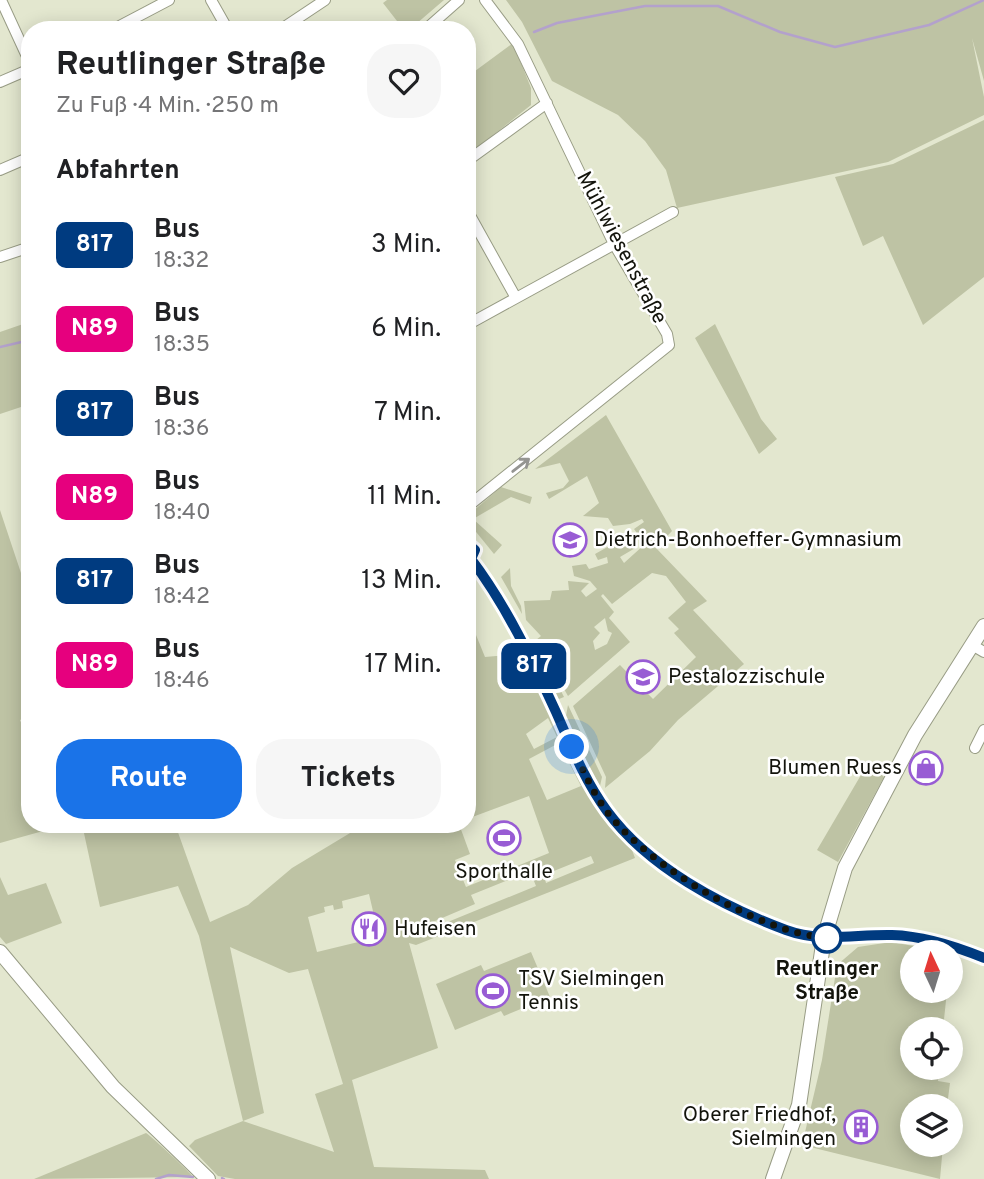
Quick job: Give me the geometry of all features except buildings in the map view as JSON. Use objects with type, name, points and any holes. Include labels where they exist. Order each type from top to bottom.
[{"type":"street","points":[[1,0],[21,43]]},
{"type":"street","points":[[129,21],[169,0]]},
{"type":"street","points":[[211,0],[223,21]]},
{"type":"street","points":[[294,21],[325,0]]},
{"type":"street","points":[[435,21],[459,0]]},
{"type":"street","name":"Mühlwiesenstraße","points":[[476,500],[668,349],[667,334],[614,244],[511,32],[485,0]]},
{"type":"street","points":[[0,82],[21,73]]},
{"type":"street","points":[[476,155],[547,103]]},
{"type":"street","points":[[0,170],[21,162]]},
{"type":"street","points":[[476,320],[673,212]]},
{"type":"street","points":[[476,226],[516,298]]},
{"type":"street","points":[[0,257],[21,250]]},
{"type":"street","points":[[476,570],[517,632],[589,784],[617,824],[660,863],[709,893],[787,930],[824,938],[902,936],[936,942],[984,958]]},
{"type":"street","points":[[773,1179],[802,1090],[824,938],[845,868],[915,735],[978,649],[984,626]]},
{"type":"street","points":[[975,748],[984,730]]},
{"type":"street","points":[[0,952],[113,1087],[208,1179]]},
{"type":"green space","points":[[387,0],[444,0],[420,21],[397,21],[383,3]]},
{"type":"green space","points":[[506,0],[984,0],[984,81],[972,38],[984,97],[984,115],[888,162],[677,208],[666,170],[645,141],[618,115],[552,81],[522,22]]},
{"type":"green space","points":[[513,43],[531,88],[531,105],[476,149],[476,70]]},
{"type":"green space","points":[[984,120],[984,277],[923,325],[883,236],[863,246],[835,177],[893,164]]},
{"type":"green space","points":[[715,324],[761,419],[777,439],[759,454],[695,338]]},
{"type":"green space","points":[[21,325],[21,407],[0,414],[0,332]]},
{"type":"green space","points":[[606,415],[672,531],[656,548],[707,601],[693,610],[744,664],[678,720],[650,751],[605,788],[606,777],[573,706],[620,665],[653,699],[696,657],[674,633],[679,629],[668,618],[686,602],[666,576],[652,573],[612,604],[603,594],[601,596],[614,612],[609,618],[630,642],[568,696],[536,640],[541,636],[526,620],[524,601],[550,600],[552,591],[569,590],[568,581],[589,583],[581,591],[586,597],[597,589],[590,581],[574,576],[572,566],[586,564],[589,569],[608,563],[607,557],[598,560],[595,554],[629,535],[637,547],[620,557],[624,563],[645,544],[634,529],[644,522],[642,519],[613,526],[608,518],[583,516],[599,503],[587,476],[549,499],[546,493],[563,488],[569,481],[560,463],[535,469]],"holes":[[[605,618],[608,631],[612,633],[607,644],[595,650],[593,641],[600,633],[594,627]]]},
{"type":"green space","points":[[501,487],[532,497],[530,504],[511,497],[476,517],[476,509]]},
{"type":"green space","points":[[0,510],[21,573],[21,833],[36,833],[0,843]]},
{"type":"green space","points":[[476,522],[502,545],[494,554],[476,532]]},
{"type":"green space","points":[[510,568],[511,586],[522,614],[501,577]]},
{"type":"green space","points":[[476,635],[485,657],[519,654],[565,742],[629,842],[635,858],[416,945],[409,943],[438,1048],[352,1080],[374,1167],[485,1170],[489,1179],[235,1179],[218,1176],[189,1146],[195,1140],[243,1121],[199,936],[178,886],[100,907],[84,833],[178,833],[210,922],[248,905],[292,868],[350,833],[462,833],[470,854],[455,860],[466,887],[549,853],[529,796],[476,816]],"holes":[[[548,718],[557,737],[534,749],[526,734]],[[559,743],[581,786],[547,800],[529,759]],[[591,856],[594,863],[546,883],[544,875]],[[530,871],[536,886],[416,935],[414,930],[475,904],[471,895]],[[369,894],[379,937],[317,952],[308,917],[325,912],[324,907],[333,905],[334,910],[343,908],[342,901]],[[230,947],[289,973],[308,969],[343,1084],[315,1094],[334,1152],[243,1121],[264,1113]]]},
{"type":"green space","points":[[540,655],[547,663],[564,697],[559,699],[551,694]]},
{"type":"green space","points":[[568,705],[602,777],[600,786],[565,721]]},
{"type":"green space","points":[[868,763],[884,777],[838,862],[817,850]]},
{"type":"green space","points":[[0,877],[8,895],[46,883],[62,923],[6,944],[0,937]]},
{"type":"green space","points":[[891,942],[900,944],[900,1003],[946,1003],[944,1017],[900,1017],[900,1080],[938,1080],[950,1083],[949,1094],[900,1094],[900,1157],[942,1157],[940,1179],[802,1145],[822,1060],[837,965],[858,947]]},
{"type":"green space","name":"TSV Sielmingen Tennis","points":[[531,952],[550,997],[504,1016],[501,1011],[455,1030],[436,984],[481,965],[484,971]]},
{"type":"green space","points":[[146,1133],[193,1177],[34,1179]]},
{"type":"waterway","points":[[534,32],[557,23],[645,6],[718,6],[780,32],[835,47],[929,25],[984,0]]},
{"type":"waterway","points":[[0,347],[21,342]]},
{"type":"waterway","points":[[156,1179],[169,1175],[193,1177]]},
{"type":"bus line","name":"817","points":[[476,566],[517,632],[589,784],[617,824],[654,858],[709,893],[787,930],[817,937],[902,936],[951,946],[984,958]]},
{"type":"place","name":"Dietrich-Bonhoeffer-Gymnasium","points":[[570,540]]},
{"type":"place","name":"Pestalozzischule","points":[[643,677]]},
{"type":"place","name":"Blumen Ruess","points":[[926,768]]},
{"type":"place","name":"Sporthalle","points":[[504,838]]},
{"type":"place","name":"Hufeisen","points":[[369,929]]},
{"type":"place","name":"Reutlinger Straße","points":[[827,938]]},
{"type":"place","name":"TSV Sielmingen Tennis","points":[[493,991]]},
{"type":"place","name":"Oberer Friedhof, Sielmingen","points":[[861,1127]]},
{"type":"route","points":[[572,747],[589,784],[608,812],[626,833],[654,858],[709,893],[774,925],[813,937],[827,938]]}]
